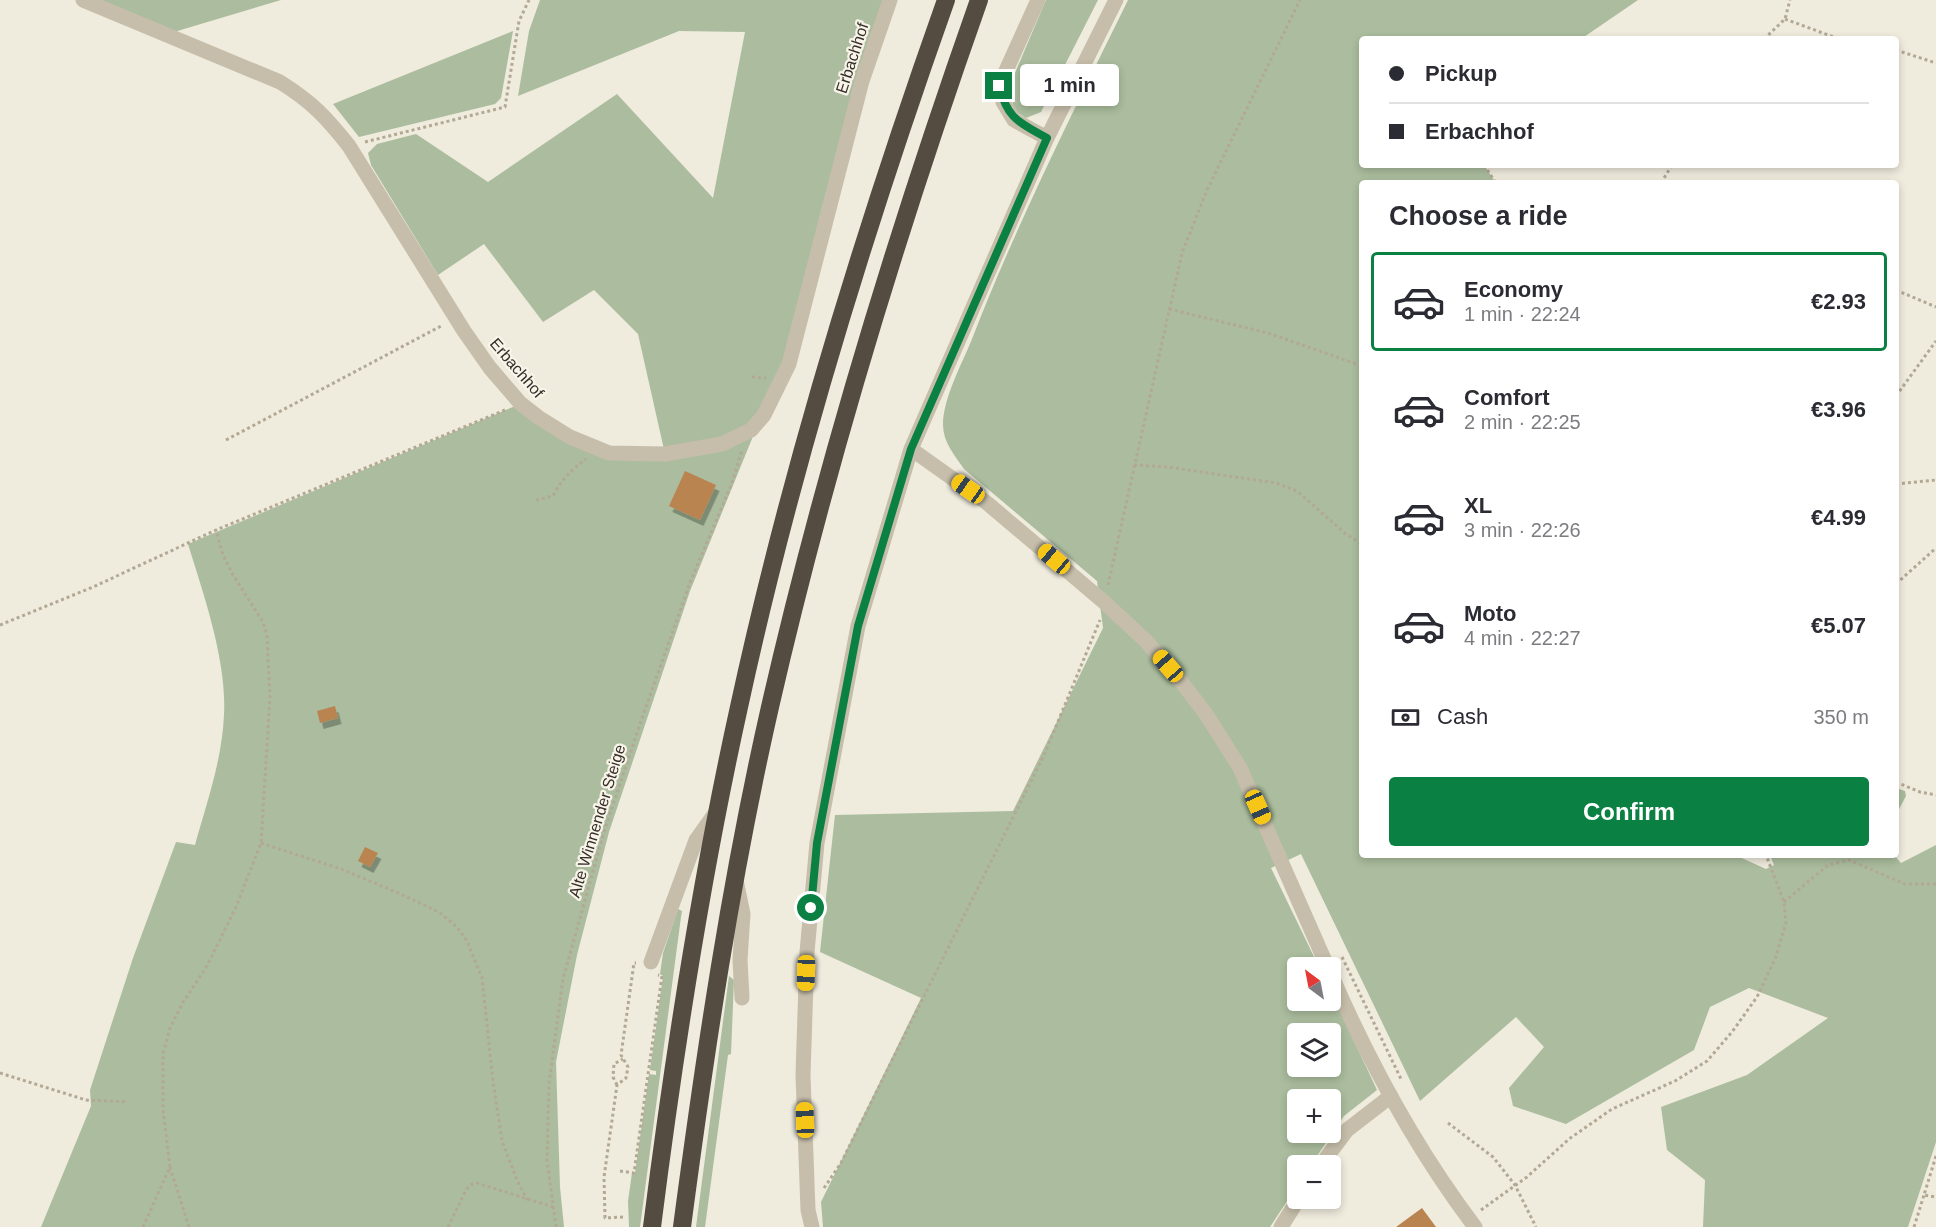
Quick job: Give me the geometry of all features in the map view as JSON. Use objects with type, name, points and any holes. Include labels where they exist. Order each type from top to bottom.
[{"type":"highway","points":[[652,1227],[684,994],[718,809],[761,610],[799,464],[874,216],[946,0]]},
{"type":"highway","points":[[682,1227],[704,1061],[735,878],[769,710],[819,507],[868,333],[979,0]]},
{"type":"street","name":"Erbachhof","points":[[83,0],[280,82],[305,98],[326,118],[349,146],[455,318],[490,368],[520,403],[570,437],[600,450],[609,453],[665,454],[722,444],[741,437],[765,415],[789,364],[862,81],[890,0]]},
{"type":"street","points":[[1038,0],[999,86],[1003,102],[1014,120],[1047,138]]},
{"type":"street","points":[[812,1227],[808,1210],[803,1075],[807,952],[817,843],[858,626],[911,449],[1047,138],[1116,0]]},
{"type":"street","points":[[911,449],[987,502],[1104,602],[1146,641],[1179,679],[1206,714],[1240,768],[1324,957]]},
{"type":"street","points":[[650,967],[696,840],[718,809]]},
{"type":"street","points":[[735,878],[743,914],[740,960],[742,998]]},
{"type":"street","points":[[1341,995],[1391,1096],[1432,1164],[1473,1224]]},
{"type":"street","points":[[1328,1155],[1347,1130],[1391,1096]]},
{"type":"street","points":[[1281,1227],[1292,1209]]},
{"type":"path","points":[[349,146],[505,107],[519,21],[529,0]]},
{"type":"path","points":[[808,1210],[841,1163],[1045,753],[1099,625],[1182,253],[1207,190],[1300,0]]},
{"type":"path","points":[[1767,36],[1785,19],[1790,0]]},
{"type":"path","points":[[1785,19],[1831,36]]},
{"type":"path","points":[[1899,51],[1936,63]]},
{"type":"path","points":[[1899,292],[1936,307]]},
{"type":"path","points":[[1169,309],[1268,333],[1359,365]]},
{"type":"path","points":[[226,440],[455,318]]},
{"type":"path","points":[[1899,392],[1936,341]]},
{"type":"path","points":[[0,625],[93,587],[216,530],[520,403]]},
{"type":"path","name":"Alte Winnender Steige","points":[[556,1227],[547,1161],[549,1083],[563,979],[608,821],[691,580],[732,483],[742,450],[741,437]]},
{"type":"path","points":[[536,500],[553,496],[572,469],[600,450]]},
{"type":"path","points":[[1134,465],[1168,466],[1276,483],[1297,491],[1346,534],[1359,542]]},
{"type":"path","points":[[1899,483],[1936,480]]},
{"type":"path","points":[[189,1227],[170,1167],[163,1110],[163,1054],[170,1028],[182,1004],[207,966],[236,907],[261,843],[270,697],[267,635],[263,622],[233,575],[223,555],[216,530]]},
{"type":"path","points":[[1899,581],[1936,548]]},
{"type":"path","points":[[1899,783],[1920,792],[1936,795]]},
{"type":"path","points":[[261,843],[341,869],[396,892],[439,912],[457,927],[466,941],[482,978],[502,1141],[527,1200]]},
{"type":"path","points":[[1473,1224],[1569,1139],[1612,1109],[1675,1081],[1707,1061],[1757,997],[1774,960],[1786,923],[1784,902],[1767,858]]},
{"type":"path","points":[[1784,902],[1828,865],[1849,860],[1905,884],[1936,884]]},
{"type":"path","points":[[617,1085],[626,1078],[628,1067],[621,1055],[634,963],[650,967],[662,976],[634,1173],[620,1171]]},
{"type":"path","points":[[622,1217],[605,1218],[604,1202],[606,1155],[617,1085],[613,1077],[614,1064],[623,1059]]},
{"type":"path","points":[[0,1073],[86,1100],[128,1102]]},
{"type":"path","points":[[1448,1123],[1493,1157],[1515,1185],[1536,1227]]},
{"type":"path","points":[[1914,1227],[1936,1156]]},
{"type":"path","points":[[143,1227],[170,1167]]},
{"type":"path","points":[[448,1227],[466,1190],[470,1185],[477,1183],[553,1207]]},
{"type":"path","points":[[1924,1195],[1936,1197]]},
{"type":"green space","points":[[99,0],[281,0],[174,32]]},
{"type":"green space","points":[[540,0],[883,0],[784,360],[690,591],[609,832],[577,955],[556,1062],[560,1187],[564,1227],[41,1227],[91,1106],[90,1090],[133,958],[176,842],[195,845],[217,765],[224,715],[222,673],[213,629],[188,544],[520,404],[585,445],[665,454],[638,334],[594,290],[543,322],[484,244],[438,275],[371,165],[368,153],[377,144],[416,134],[488,182],[617,94],[713,198],[745,32],[679,31],[518,96],[529,31]]},
{"type":"green space","points":[[1046,0],[1098,0],[1041,112],[1026,118],[1015,111],[1011,97],[1012,80]]},
{"type":"green space","points":[[1128,0],[1638,0],[1585,36],[1359,36],[1359,168],[1486,168],[1494,180],[1359,180],[1359,858],[1742,858],[1766,869],[1774,865],[1771,858],[1897,858],[1901,863],[1936,845],[1936,1142],[1908,1227],[1703,1227],[1705,1180],[1667,1150],[1661,1107],[1747,1075],[1828,1018],[1749,988],[1710,1007],[1694,1050],[1566,1124],[1513,1106],[1509,1088],[1544,1047],[1516,1017],[1420,1101],[1301,854],[1271,868],[1314,957],[1287,957],[1287,1011],[1340,1011],[1377,1090],[1341,1120],[1341,1089],[1287,1089],[1287,1143],[1326,1143],[1318,1155],[1287,1155],[1287,1201],[1270,1227],[823,1227],[821,1202],[921,998],[820,952],[835,815],[1013,811],[1103,628],[1097,581],[964,469],[947,443],[943,425],[946,404],[1008,253],[1046,168]]},
{"type":"green space","points":[[513,31],[501,98],[495,104],[359,137],[333,104]]},
{"type":"green space","points":[[1899,789],[1905,791],[1906,796],[1899,809]]},
{"type":"green space","points":[[678,909],[682,911],[640,1227],[629,1227],[628,1201],[632,1173],[635,1173],[649,1074],[656,1075],[656,1071],[650,1070],[663,976],[660,974],[663,953]]},
{"type":"green space","points":[[729,976],[734,980],[731,1054],[728,1055],[705,1227],[696,1227]]},
{"type":"building","points":[[685,471],[716,485],[700,520],[669,506]]},
{"type":"building","points":[[335,706],[338,718],[320,723],[317,711]]},
{"type":"building","points":[[365,847],[378,853],[370,867],[358,861]]},
{"type":"building","points":[[1422,1208],[1436,1227],[1396,1227]]},
{"type":"route","points":[[811,908],[817,843],[858,626],[911,449],[1047,138],[1014,120],[1003,102],[999,86]]}]
